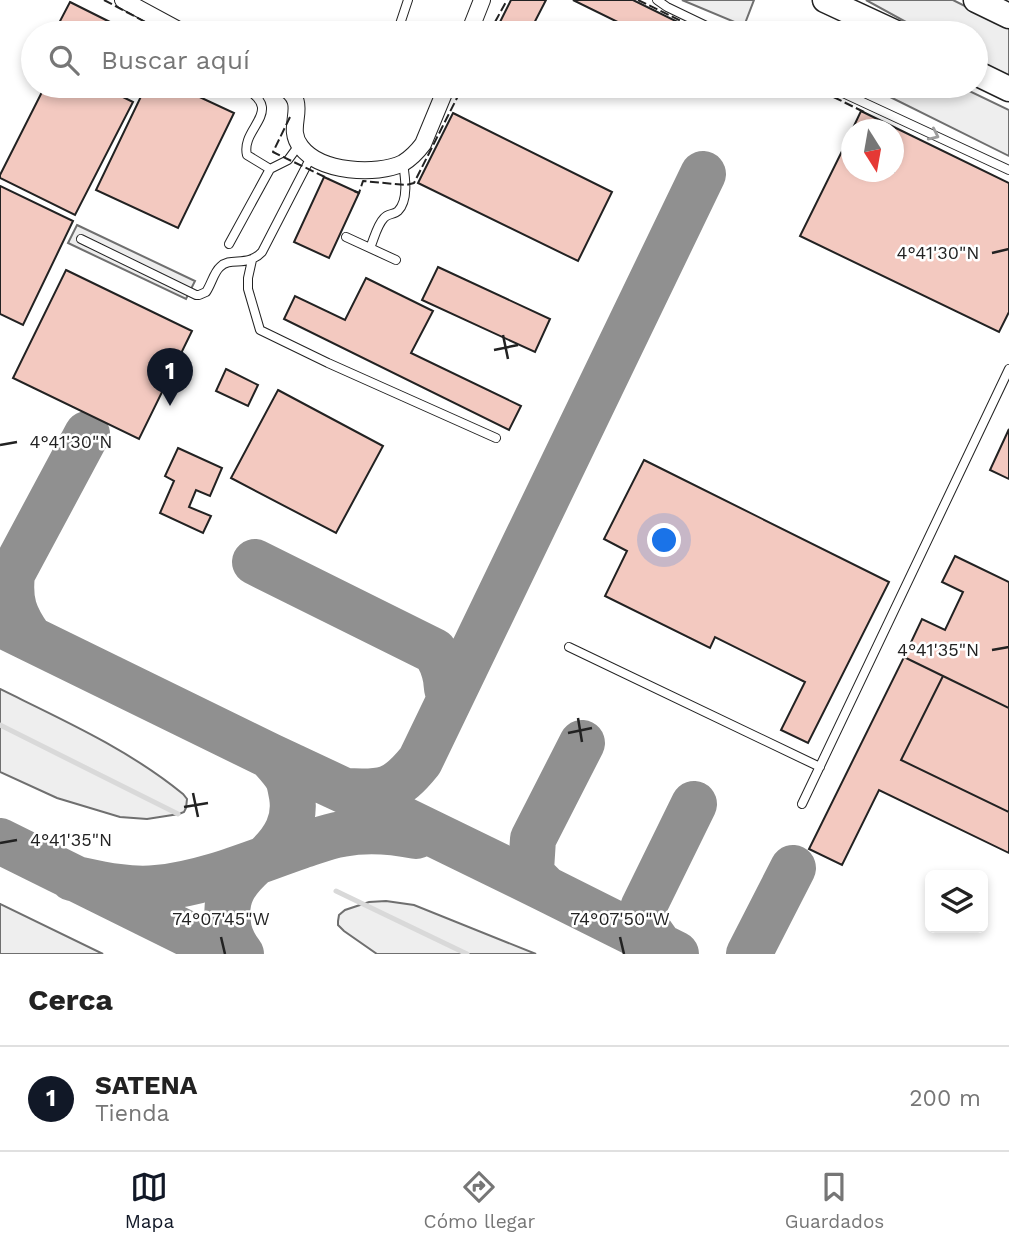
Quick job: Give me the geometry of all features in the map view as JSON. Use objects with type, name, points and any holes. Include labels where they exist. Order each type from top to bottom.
[{"type":"main road","points":[[824,0],[869,21]]},
{"type":"main road","points":[[841,0],[875,21]]},
{"type":"main road","points":[[976,0],[1009,16]]},
{"type":"main road","points":[[988,79],[1009,89]]},
{"type":"street","points":[[123,0],[162,21]]},
{"type":"street","points":[[473,21],[482,0]]},
{"type":"street","points":[[294,98],[298,108],[295,133],[299,145],[311,157],[327,164],[358,170],[403,163],[411,157],[423,144],[442,98]]},
{"type":"lane","points":[[401,21],[408,0]]},
{"type":"lane","points":[[657,0],[696,21]]},
{"type":"lane","points":[[258,98],[262,110],[247,145],[247,155],[270,169]]},
{"type":"lane","points":[[854,98],[1009,170]]},
{"type":"lane","points":[[229,244],[270,169],[288,160],[299,145]]},
{"type":"lane","points":[[81,239],[199,295],[206,292],[219,267],[229,262],[252,260],[262,252],[311,157]]},
{"type":"lane","points":[[370,248],[382,220],[401,208],[406,185],[403,163]]},
{"type":"lane","points":[[346,237],[396,260]]},
{"type":"lane","points":[[252,260],[248,289],[260,330],[496,438]]},
{"type":"lane","points":[[802,804],[1009,369]]},
{"type":"lane","points":[[569,647],[820,767]]},
{"type":"shaded area","points":[[682,0],[754,0],[746,21],[732,21]]},
{"type":"shaded area","points":[[866,0],[953,0],[1009,28],[1009,77],[988,66],[988,21],[904,21]]},
{"type":"shaded area","points":[[892,98],[984,98],[1009,110],[1009,156]]},
{"type":"shaded area","points":[[77,225],[195,281],[186,299],[68,243]]},
{"type":"shaded area","points":[[0,689],[94,736],[140,763],[183,794],[187,799],[184,812],[147,819],[120,817],[57,798],[0,772]]},
{"type":"shaded area","points":[[386,901],[414,905],[536,954],[377,954],[338,925],[339,915],[345,910],[369,902]]},
{"type":"shaded area","points":[[0,904],[103,954],[0,954]]},
{"type":"building","points":[[511,0],[546,0],[535,21],[500,21]]},
{"type":"building","points":[[573,0],[633,0],[676,21],[616,21]]},
{"type":"building","points":[[70,2],[108,21],[60,21]]},
{"type":"building","points":[[39,98],[125,98],[133,102],[75,215],[0,178]]},
{"type":"building","points":[[140,98],[202,98],[234,113],[178,228],[96,190]]},
{"type":"building","points":[[861,111],[877,119],[857,119]]},
{"type":"building","points":[[453,113],[612,192],[578,261],[418,183]]},
{"type":"building","points":[[904,132],[1009,183],[1009,312],[999,332],[800,236],[841,153],[841,182],[904,182]]},
{"type":"building","points":[[324,177],[359,193],[329,258],[294,242]]},
{"type":"building","points":[[0,186],[73,221],[23,325],[0,314]]},
{"type":"building","points":[[438,267],[550,319],[535,352],[422,300]]},
{"type":"building","points":[[66,270],[192,331],[139,439],[13,378]]},
{"type":"building","points":[[366,278],[433,311],[411,353],[521,406],[509,430],[284,319],[295,296],[345,320]]},
{"type":"building","points":[[226,369],[258,385],[248,406],[216,391]]},
{"type":"building","points":[[278,390],[383,446],[336,533],[231,478]]},
{"type":"building","points":[[1009,429],[1009,479],[990,470]]},
{"type":"building","points":[[178,448],[222,468],[210,496],[196,490],[189,507],[211,516],[203,533],[160,513],[174,481],[165,476]]},
{"type":"building","points":[[644,460],[889,582],[808,743],[781,730],[805,682],[715,637],[710,648],[605,596],[627,551],[604,539]]},
{"type":"building","points":[[955,556],[1009,582],[1009,708],[904,657],[922,619],[945,630],[963,592],[942,582]]},
{"type":"building","points":[[904,657],[943,676],[901,760],[1009,812],[1009,853],[879,790],[842,865],[809,849]]},
{"type":"building","points":[[943,676],[1009,708],[1009,812],[901,760]]},
{"type":"waterway","points":[[0,725],[178,814]]},
{"type":"waterway","points":[[336,891],[467,954]]},
{"type":"taxiway","points":[[345,791],[379,791],[396,785],[420,761],[703,174]]},
{"type":"taxiway","points":[[30,638],[14,608],[12,574],[87,434]]},
{"type":"taxiway","points":[[255,562],[434,651],[443,667],[450,697]]},
{"type":"taxiway","points":[[0,624],[676,954]]},
{"type":"taxiway","points":[[546,889],[531,870],[533,839],[582,743]]},
{"type":"taxiway","points":[[267,857],[288,830],[293,805],[288,779],[270,756]]},
{"type":"taxiway","points":[[660,946],[645,925],[643,908],[694,804]]},
{"type":"taxiway","points":[[72,878],[125,888],[157,888],[212,877],[351,832],[388,832],[416,836]]},
{"type":"taxiway","points":[[0,841],[228,954]]},
{"type":"taxiway","points":[[241,954],[229,932],[228,905],[232,890],[255,863]]},
{"type":"taxiway","points":[[749,954],[793,868]]},
{"type":"fence","points":[[104,0],[143,21]]},
{"type":"fence","points":[[496,21],[507,0]]},
{"type":"fence","points":[[638,0],[681,21]]},
{"type":"fence","points":[[354,191],[359,193],[363,181],[406,185],[414,183],[457,98]]},
{"type":"fence","points":[[835,98],[864,112]]},
{"type":"fence","points":[[290,117],[273,152],[329,179]]},
{"type":"place","name":"SATENA","points":[[170,406]]}]
